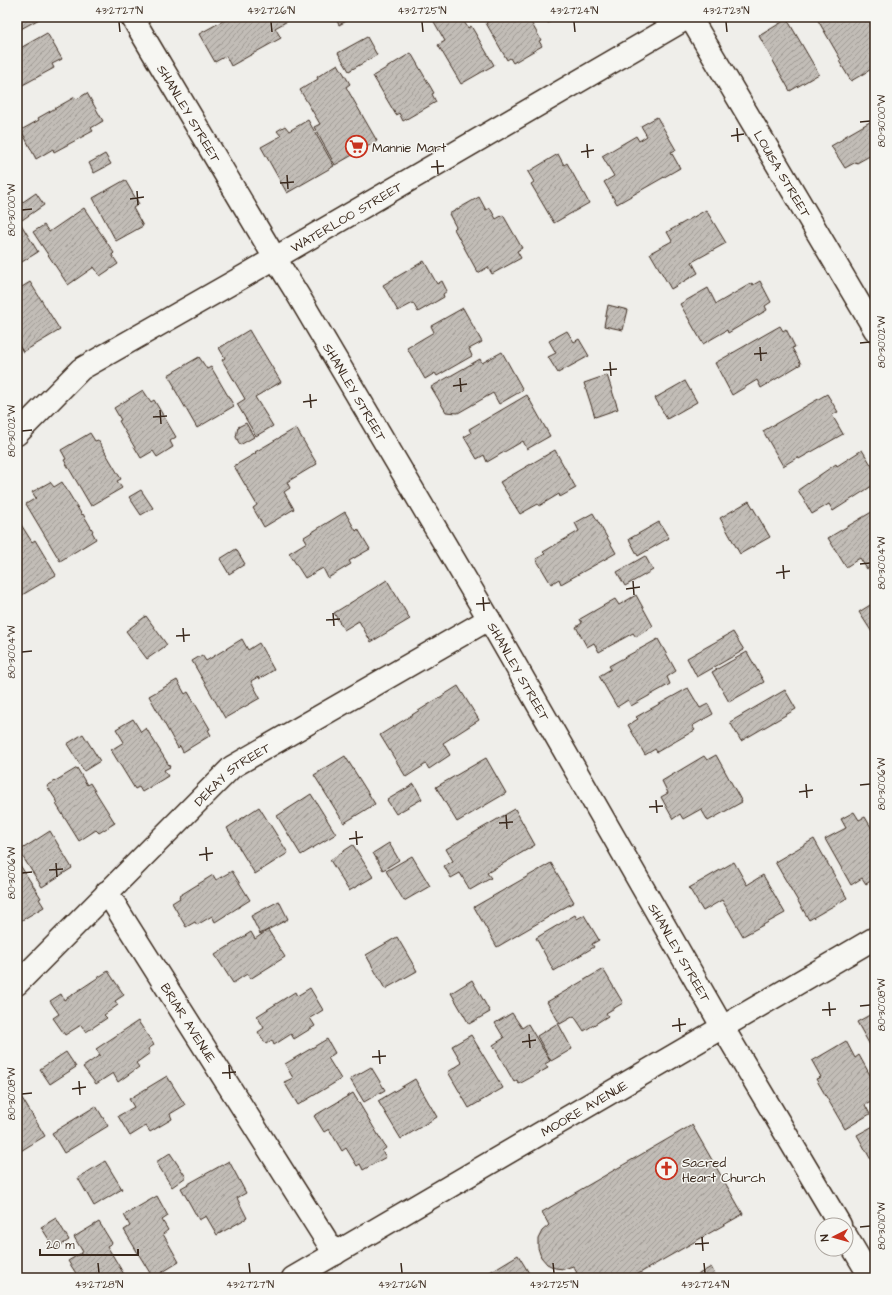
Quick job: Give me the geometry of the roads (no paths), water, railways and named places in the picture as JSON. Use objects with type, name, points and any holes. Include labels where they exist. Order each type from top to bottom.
[{"type":"street","name":"SHANLEY STREET","points":[[132,17],[489,619],[723,1028],[835,1217]]},
{"type":"street","name":"WATERLOO STREET","points":[[17,434],[81,369],[689,17]]},
{"type":"street","name":"LOUISA STREET","points":[[689,17],[875,330]]},
{"type":"street","name":"DEKAY STREET","points":[[17,984],[232,767],[489,619]]},
{"type":"street","name":"BRIAR AVENUE","points":[[107,892],[140,947],[335,1254]]},
{"type":"street","name":"MOORE AVENUE","points":[[293,1278],[875,938]]},
{"type":"street","points":[[854,1249],[871,1278]]},
{"type":"place","name":"Mannie Mart","points":[[356,147]]},
{"type":"place","name":"Sacred Heart Church","points":[[667,1169]]}]
